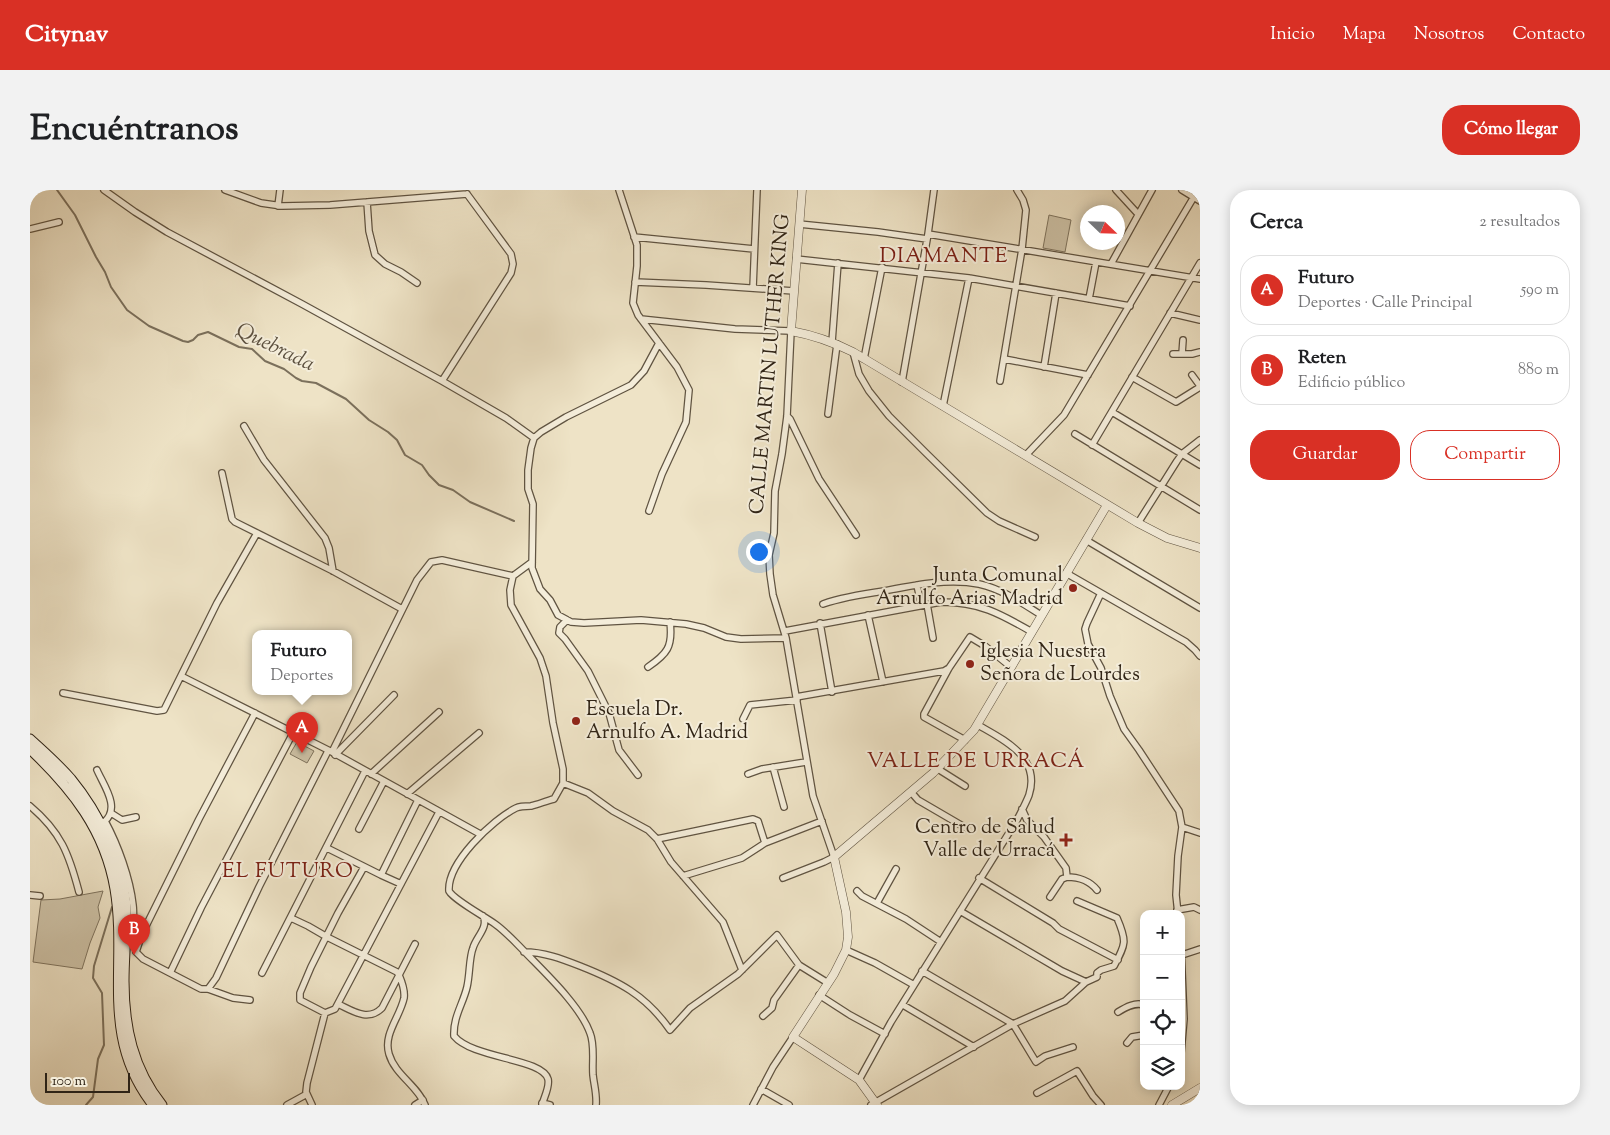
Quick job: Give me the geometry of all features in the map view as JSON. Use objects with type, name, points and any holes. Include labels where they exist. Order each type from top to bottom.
[{"type":"main road","points":[[30,739],[70,778],[102,822],[116,863],[126,904],[124,982],[128,1034],[144,1077],[162,1105]]},
{"type":"main road","points":[[30,749],[64,783],[78,801],[98,836],[104,851],[115,888],[117,906],[118,1011],[121,1035],[127,1058],[153,1105]]},
{"type":"street","points":[[105,190],[167,232],[442,381],[506,418],[534,438]]},
{"type":"street","points":[[224,190],[261,203],[278,206],[330,205],[468,192],[511,254],[513,269],[442,381]]},
{"type":"street","points":[[278,206],[280,190]]},
{"type":"street","points":[[619,190],[637,244],[633,303],[642,319],[677,367],[689,390],[686,422],[662,474],[649,511]]},
{"type":"street","points":[[753,288],[757,190]]},
{"type":"street","name":"CALLE MARTIN LUTHER KING","points":[[753,1105],[773,1066],[828,983],[846,950],[848,937],[846,912],[834,857],[813,796],[786,638],[773,595],[770,574],[769,555],[774,533],[775,491],[787,416],[791,331],[802,190]]},
{"type":"street","points":[[902,382],[928,237],[934,190]]},
{"type":"street","points":[[1000,381],[1022,249],[1026,210],[1017,190]]},
{"type":"street","points":[[1116,190],[1138,214]]},
{"type":"street","points":[[1111,264],[1152,190]]},
{"type":"street","points":[[1182,190],[1197,199]]},
{"type":"street","points":[[1026,455],[1060,419],[1151,270],[1197,199],[1198,190]]},
{"type":"street","points":[[367,202],[369,231],[375,255],[384,264],[401,272],[417,283]]},
{"type":"street","points":[[30,229],[59,222]]},
{"type":"street","points":[[799,224],[1022,249],[1200,279]]},
{"type":"street","points":[[634,237],[754,249]]},
{"type":"street","points":[[796,259],[969,278],[1130,306]]},
{"type":"street","points":[[1090,299],[1096,262]]},
{"type":"street","points":[[828,414],[838,263]]},
{"type":"street","points":[[1092,445],[1200,263]]},
{"type":"street","points":[[864,359],[882,267]]},
{"type":"street","points":[[943,406],[969,278]]},
{"type":"street","points":[[635,282],[794,291]]},
{"type":"street","points":[[1044,367],[1056,293]]},
{"type":"street","points":[[1170,313],[1200,320]]},
{"type":"street","points":[[642,319],[736,329],[791,331],[812,335],[834,343],[853,352],[1138,523],[1167,538],[1200,548]]},
{"type":"street","points":[[1182,354],[1183,340]]},
{"type":"street","points":[[659,343],[644,371],[631,385],[574,413],[534,438],[528,470],[528,489],[533,504],[532,568],[540,589],[550,600],[558,615],[567,620],[584,623],[641,620],[670,622],[704,628],[726,637],[741,640],[786,638]]},
{"type":"street","points":[[853,352],[859,374],[869,391],[889,416],[930,458],[987,513],[999,521],[1035,536]]},
{"type":"street","points":[[1173,354],[1200,352]]},
{"type":"street","points":[[1004,359],[1088,375]]},
{"type":"street","points":[[1132,378],[1176,402],[1200,387],[1192,375]]},
{"type":"street","points":[[1112,412],[1200,465]]},
{"type":"street","points":[[787,416],[819,479],[856,535]]},
{"type":"street","points":[[244,426],[264,460],[325,538],[329,548],[333,571]]},
{"type":"street","points":[[1075,434],[1200,510]]},
{"type":"street","points":[[1138,523],[1182,454],[1200,440]]},
{"type":"street","points":[[222,473],[232,519],[240,525],[333,571],[402,609]]},
{"type":"street","points":[[782,878],[834,857],[938,769],[978,725],[1107,505]]},
{"type":"street","points":[[63,693],[157,711],[164,710],[217,603],[257,533]]},
{"type":"street","points":[[1086,540],[1200,608]]},
{"type":"street","points":[[208,989],[216,978],[259,887],[332,753],[417,580],[431,562],[442,560],[513,576]]},
{"type":"street","points":[[532,562],[513,576],[510,590],[511,605],[540,658],[546,676],[553,723],[563,769],[562,783],[554,798],[517,808],[480,834],[464,854],[454,871],[448,888],[454,898],[497,925],[568,998],[591,1034],[596,1105]]},
{"type":"street","points":[[1066,572],[1186,642],[1200,656]]},
{"type":"street","points":[[823,604],[841,598],[917,585],[953,582],[980,584],[1012,597],[1041,615]]},
{"type":"street","points":[[917,585],[933,638]]},
{"type":"street","points":[[1101,593],[1086,623],[1085,629],[1088,644],[1101,668],[1121,724],[1178,809],[1182,827],[1178,856],[1178,910]]},
{"type":"street","points":[[784,631],[924,604],[958,602],[981,606],[1008,618],[1032,632]]},
{"type":"street","points":[[868,614],[883,682]]},
{"type":"street","points":[[567,620],[560,628],[559,633],[588,671],[609,713],[619,750],[638,775]]},
{"type":"street","points":[[648,667],[667,652],[670,645],[670,622]]},
{"type":"street","points":[[820,623],[832,692]]},
{"type":"street","points":[[964,740],[924,717],[949,668],[970,638],[985,646],[1011,667]]},
{"type":"street","points":[[743,719],[750,705],[797,699],[944,671],[949,668]]},
{"type":"street","points":[[181,676],[368,772],[480,834]]},
{"type":"street","points":[[332,753],[394,695]]},
{"type":"street","points":[[262,973],[368,772],[439,712]]},
{"type":"street","points":[[250,1000],[233,998],[195,986],[143,958],[136,952],[142,934],[199,819],[255,713]]},
{"type":"street","points":[[859,1080],[914,985],[1022,809],[1029,794],[1031,780],[1025,759],[1013,746],[978,725]]},
{"type":"street","points":[[170,973],[201,908],[293,733]]},
{"type":"street","points":[[407,794],[479,733]]},
{"type":"street","points":[[748,774],[762,769],[806,762]]},
{"type":"street","points":[[773,767],[784,807]]},
{"type":"street","points":[[938,769],[965,786]]},
{"type":"street","points":[[97,770],[112,803],[111,813],[102,822],[115,841],[130,891],[133,905],[134,929],[142,934]]},
{"type":"street","points":[[359,830],[384,781]]},
{"type":"street","points":[[562,783],[588,793],[614,811],[648,830],[657,839],[671,862],[723,922],[742,970]]},
{"type":"street","points":[[911,792],[918,800],[966,828]]},
{"type":"street","points":[[381,875],[418,800]]},
{"type":"street","points":[[30,806],[40,814],[60,838],[73,868],[79,892]]},
{"type":"street","points":[[1022,809],[1027,820],[1044,838],[1066,868],[1067,877]]},
{"type":"street","points":[[312,1105],[306,1092],[309,1073],[326,1013],[336,1008],[439,812]]},
{"type":"street","points":[[111,813],[122,820],[136,818]]},
{"type":"street","points":[[657,839],[753,819],[758,821],[765,843]]},
{"type":"street","points":[[683,876],[742,858],[765,843],[822,822]]},
{"type":"street","points":[[1182,827],[1200,833]]},
{"type":"street","points":[[327,848],[401,884]]},
{"type":"street","points":[[326,1013],[300,1000],[300,996],[311,967],[364,867]]},
{"type":"street","points":[[877,903],[896,869]]},
{"type":"street","points":[[1050,897],[1062,879],[1067,877],[1078,877],[1097,890]]},
{"type":"street","points":[[980,878],[1053,923],[1059,929],[1118,960]]},
{"type":"street","points":[[857,891],[862,896],[906,919],[941,942]]},
{"type":"street","points":[[30,895],[40,896]]},
{"type":"street","points":[[793,1037],[859,1080],[875,1104],[1013,1024],[1065,1001],[1086,982],[1097,977],[1097,973],[1101,970],[1114,966],[1124,948],[1124,934],[1117,918],[1078,901]]},
{"type":"street","points":[[1184,910],[1194,907],[1200,910]]},
{"type":"street","points":[[960,911],[1062,971],[1086,982]]},
{"type":"street","points":[[482,915],[485,925],[473,947],[470,976],[453,1026],[454,1036],[462,1043],[480,1051],[493,1056],[519,1061],[541,1070],[548,1077],[548,1086],[542,1104],[550,1105]]},
{"type":"street","points":[[291,918],[397,972],[399,975],[404,998],[390,1031],[389,1056],[402,1077],[424,1102],[415,1105]]},
{"type":"street","points":[[524,952],[536,952],[555,957],[620,983],[643,1000],[670,1030],[690,1008],[742,970],[777,935],[799,965],[828,983]]},
{"type":"street","points":[[338,1004],[365,1015],[377,1013],[382,1008],[415,944]]},
{"type":"street","points":[[1185,954],[1200,949]]},
{"type":"street","points":[[846,950],[875,963],[914,985]]},
{"type":"street","points":[[763,1016],[772,1008],[774,1000],[799,965]]},
{"type":"street","points":[[922,972],[1013,1024],[1036,1062],[1045,1056],[1073,1047]]},
{"type":"street","points":[[819,995],[885,1034]]},
{"type":"street","points":[[1118,1012],[1128,1006],[1140,1004]]},
{"type":"street","points":[[903,1005],[974,1047]]},
{"type":"street","points":[[1127,1044],[1132,1037],[1140,1036]]},
{"type":"street","points":[[1037,1093],[1077,1071],[1101,1105]]},
{"type":"street","points":[[1172,1105],[1200,1088]]},
{"type":"street","points":[[761,1090],[789,1105]]},
{"type":"street","points":[[1159,1105],[1167,1090]]},
{"type":"street","points":[[287,1105],[307,1094]]},
{"type":"shaded area","points":[[1049,215],[1071,220],[1065,252],[1043,248]]},
{"type":"shaded area","points":[[297,742],[314,751],[307,763],[290,754]]},
{"type":"shaded area","points":[[103,891],[98,907],[100,918],[82,969],[33,962],[41,900],[60,899]]},
{"type":"waterway","name":"Quebrada","points":[[57,190],[75,215],[111,287],[127,310],[149,326],[188,342],[198,335],[208,332],[239,347],[252,349],[265,361],[284,369],[296,378],[316,383],[346,399],[369,420],[397,440],[405,455],[422,465],[439,485],[453,490],[470,502],[514,521]]},
{"type":"waterway","points":[[86,1105],[93,1097],[98,1059],[104,1045],[102,993],[93,978],[94,966],[112,907]]},
{"type":"place","name":"Junta Comunal Arnulfo Arias Madrid","points":[[1073,588]]},
{"type":"place","name":"Iglesia Nuestra Señora de Lourdes","points":[[970,664]]},
{"type":"place","name":"Escuela Dr. Arnulfo A. Madrid","points":[[576,721]]},
{"type":"place","name":"Futuro","points":[[302,753]]},
{"type":"place","name":"Centro de Salud Valle de Urracá","points":[[1066,840]]},
{"type":"place","name":"Reten","points":[[134,955]]},
{"type":"district","name":"DIAMANTE","points":[[944,257]]},
{"type":"district","name":"VALLE DE URRACÁ","points":[[976,762]]},
{"type":"district","name":"EL FUTURO","points":[[288,872]]}]
